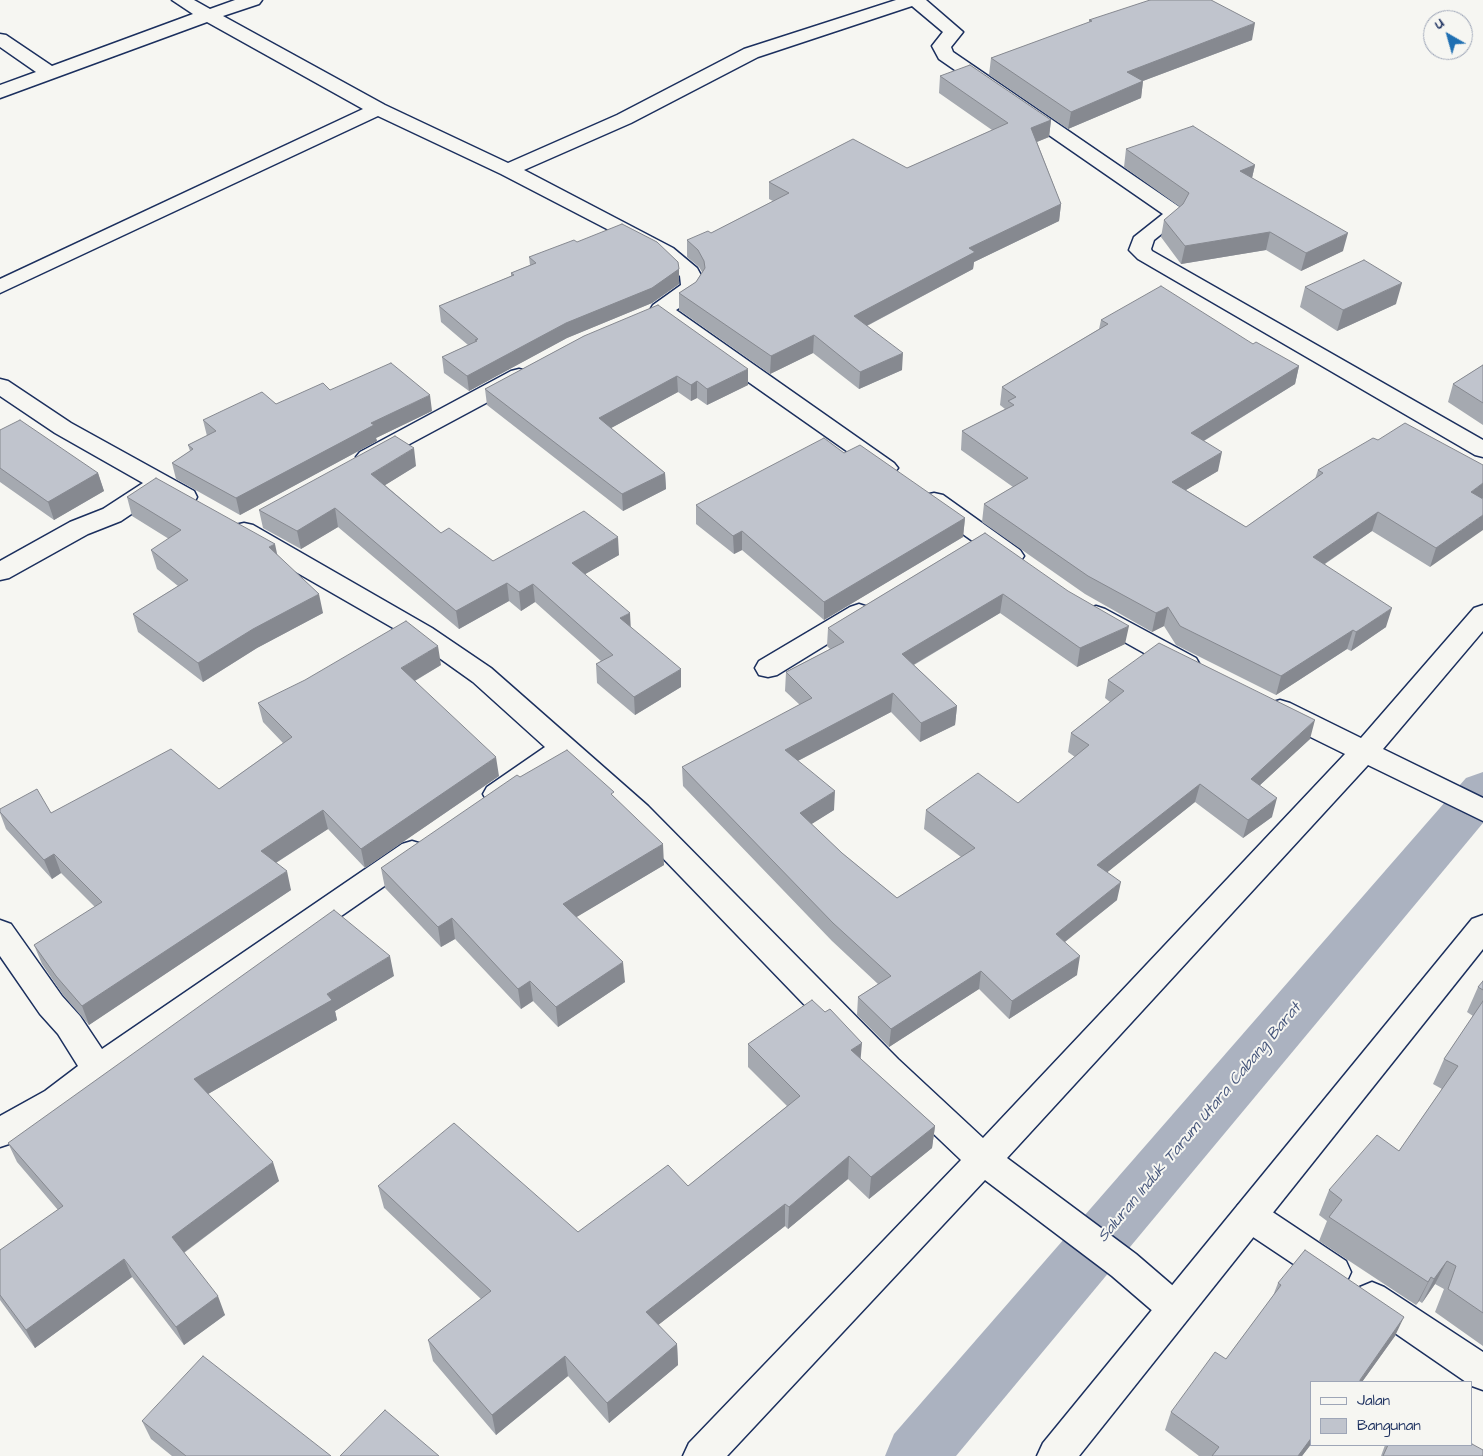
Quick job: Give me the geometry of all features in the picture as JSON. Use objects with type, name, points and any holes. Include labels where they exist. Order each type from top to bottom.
[{"type":"street","points":[[181,0],[378,109],[508,170],[633,233],[676,260],[689,273],[692,285],[687,292],[652,314],[910,485],[1030,570]]},
{"type":"street","points":[[0,92],[50,72],[253,0]]},
{"type":"street","points":[[508,170],[624,119],[751,53],[915,0],[954,32],[941,46],[946,55],[1174,212],[1170,220],[1144,237],[1140,250],[1145,255],[1483,450]]},
{"type":"street","points":[[0,39],[50,72]]},
{"type":"street","points":[[0,287],[378,109]]},
{"type":"street","points":[[353,465],[534,368]]},
{"type":"street","points":[[0,386],[63,428],[423,634],[482,675],[645,821],[887,1069],[996,1169],[1124,1266],[1174,1308]]},
{"type":"street","points":[[0,572],[79,528],[112,516],[160,482]]},
{"type":"street","points":[[224,519],[263,515]]},
{"type":"street","points":[[960,552],[985,537]]},
{"type":"street","points":[[768,668],[876,602]]},
{"type":"street","points":[[1075,602],[1115,627],[1204,672]]},
{"type":"street","points":[[702,1456],[996,1169],[1378,757],[1483,614]]},
{"type":"street","points":[[1260,700],[1483,810]]},
{"type":"street","points":[[475,809],[564,748]]},
{"type":"street","points":[[0,1133],[56,1101],[435,836]]},
{"type":"street","points":[[1056,1456],[1483,927]]},
{"type":"street","points":[[0,932],[51,1005],[69,1025],[98,1070]]},
{"type":"street","points":[[1250,1216],[1483,1373]]},
{"type":"building","points":[[1150,0],[1211,0],[1255,23],[1127,72],[1143,81],[1071,112],[991,58],[1092,21],[1089,20]]},
{"type":"building","points":[[970,65],[1051,120],[1031,128],[1061,204],[969,248],[975,252],[854,316],[903,353],[860,372],[814,335],[771,356],[679,293],[696,282],[705,268],[704,261],[698,250],[687,240],[708,231],[711,233],[789,193],[769,182],[853,139],[907,168],[1008,123],[940,76]]},
{"type":"building","points":[[1193,126],[1255,165],[1240,171],[1348,233],[1306,253],[1270,232],[1185,246],[1164,220],[1183,204],[1189,193],[1126,149]]},
{"type":"building","points":[[622,224],[657,242],[678,262],[679,269],[652,288],[566,323],[467,376],[442,357],[478,339],[439,306],[514,275],[511,273],[536,263],[529,257],[574,240],[577,242]]},
{"type":"building","points":[[1364,260],[1402,283],[1343,310],[1305,287]]},
{"type":"building","points":[[1161,286],[1253,344],[1256,342],[1299,366],[1191,433],[1222,452],[1172,482],[1246,527],[1323,473],[1318,470],[1373,438],[1378,440],[1405,423],[1483,465],[1483,483],[1471,492],[1483,499],[1483,515],[1436,548],[1378,512],[1313,557],[1392,608],[1356,632],[1353,630],[1281,676],[1180,626],[1168,607],[1156,613],[1088,576],[984,504],[1028,478],[962,431],[1014,405],[1008,401],[1016,397],[1002,387],[1108,324],[1101,320]]},
{"type":"building","points":[[658,305],[748,369],[707,389],[697,381],[691,385],[677,376],[599,418],[665,473],[622,494],[485,389],[584,336]]},
{"type":"building","points":[[391,363],[430,395],[371,423],[374,425],[236,498],[172,463],[193,449],[188,445],[216,431],[203,420],[262,392],[276,404],[323,383],[330,390]]},
{"type":"building","points":[[1483,365],[1483,403],[1453,384]]},
{"type":"building","points":[[20,420],[98,473],[48,502],[0,468],[0,430]]},
{"type":"building","points":[[395,436],[414,448],[371,474],[441,533],[449,528],[493,561],[584,511],[618,537],[572,563],[630,613],[620,618],[681,669],[634,697],[596,664],[613,655],[533,584],[519,592],[507,583],[456,611],[335,508],[297,531],[259,510]]},
{"type":"building","points":[[824,438],[844,453],[860,445],[965,518],[824,602],[742,531],[733,536],[696,505]]},
{"type":"building","points":[[156,478],[275,544],[269,547],[319,594],[253,629],[198,663],[133,614],[188,580],[151,550],[181,530],[127,497]]},
{"type":"building","points":[[985,533],[1068,591],[1129,626],[1080,648],[1003,594],[902,654],[957,706],[921,723],[893,693],[785,750],[835,791],[800,813],[842,853],[897,898],[975,848],[926,810],[978,773],[1018,803],[1089,745],[1071,733],[1124,691],[1108,680],[1159,643],[1315,720],[1251,779],[1277,798],[1248,820],[1200,784],[1097,865],[1121,882],[1056,934],[1080,956],[1012,1001],[981,971],[891,1029],[858,997],[891,976],[833,923],[682,767],[812,698],[786,672],[844,642],[828,628]]},
{"type":"building","points":[[406,621],[438,646],[401,668],[496,757],[361,849],[323,810],[261,851],[287,871],[82,1006],[56,976],[34,945],[102,902],[54,854],[44,860],[0,812],[0,809],[37,789],[51,813],[171,749],[219,789],[292,737],[258,703],[305,680]]},
{"type":"building","points":[[567,750],[614,792],[611,794],[663,844],[563,904],[623,962],[556,1007],[530,981],[518,989],[452,918],[438,927],[381,868],[517,775],[520,777]]},
{"type":"building","points":[[334,910],[390,956],[327,994],[332,1000],[194,1079],[273,1162],[172,1237],[218,1296],[176,1327],[124,1259],[26,1330],[0,1295],[0,1250],[63,1206],[8,1143]]},
{"type":"building","points":[[1483,981],[1483,990],[1478,987]]},
{"type":"building","points":[[812,1000],[825,1012],[830,1009],[862,1043],[851,1050],[935,1126],[871,1177],[849,1156],[789,1207],[785,1204],[646,1312],[677,1344],[607,1403],[565,1356],[492,1415],[428,1340],[491,1291],[378,1186],[454,1123],[578,1232],[668,1165],[688,1186],[800,1096],[748,1044]]},
{"type":"building","points":[[1483,1001],[1483,1313],[1448,1289],[1456,1266],[1447,1261],[1434,1279],[1431,1277],[1428,1282],[1329,1217],[1342,1200],[1329,1190],[1377,1135],[1399,1151],[1458,1066],[1444,1059]]},
{"type":"building","points":[[1305,1250],[1404,1317],[1360,1381],[1310,1381],[1310,1440],[1298,1456],[1212,1456],[1219,1447],[1171,1412],[1215,1352],[1226,1359],[1281,1285],[1278,1283]]},
{"type":"building","points":[[203,1356],[331,1456],[186,1456],[142,1421]]},
{"type":"building","points":[[385,1410],[439,1456],[340,1456]]},
{"type":"building","points":[[1473,1445],[1483,1450],[1483,1456],[1383,1456],[1388,1446]]},
{"type":"waterway","name":"Saluran Induk Tarum Utara Cabang Barat","points":[[916,1456],[1483,790]]}]
